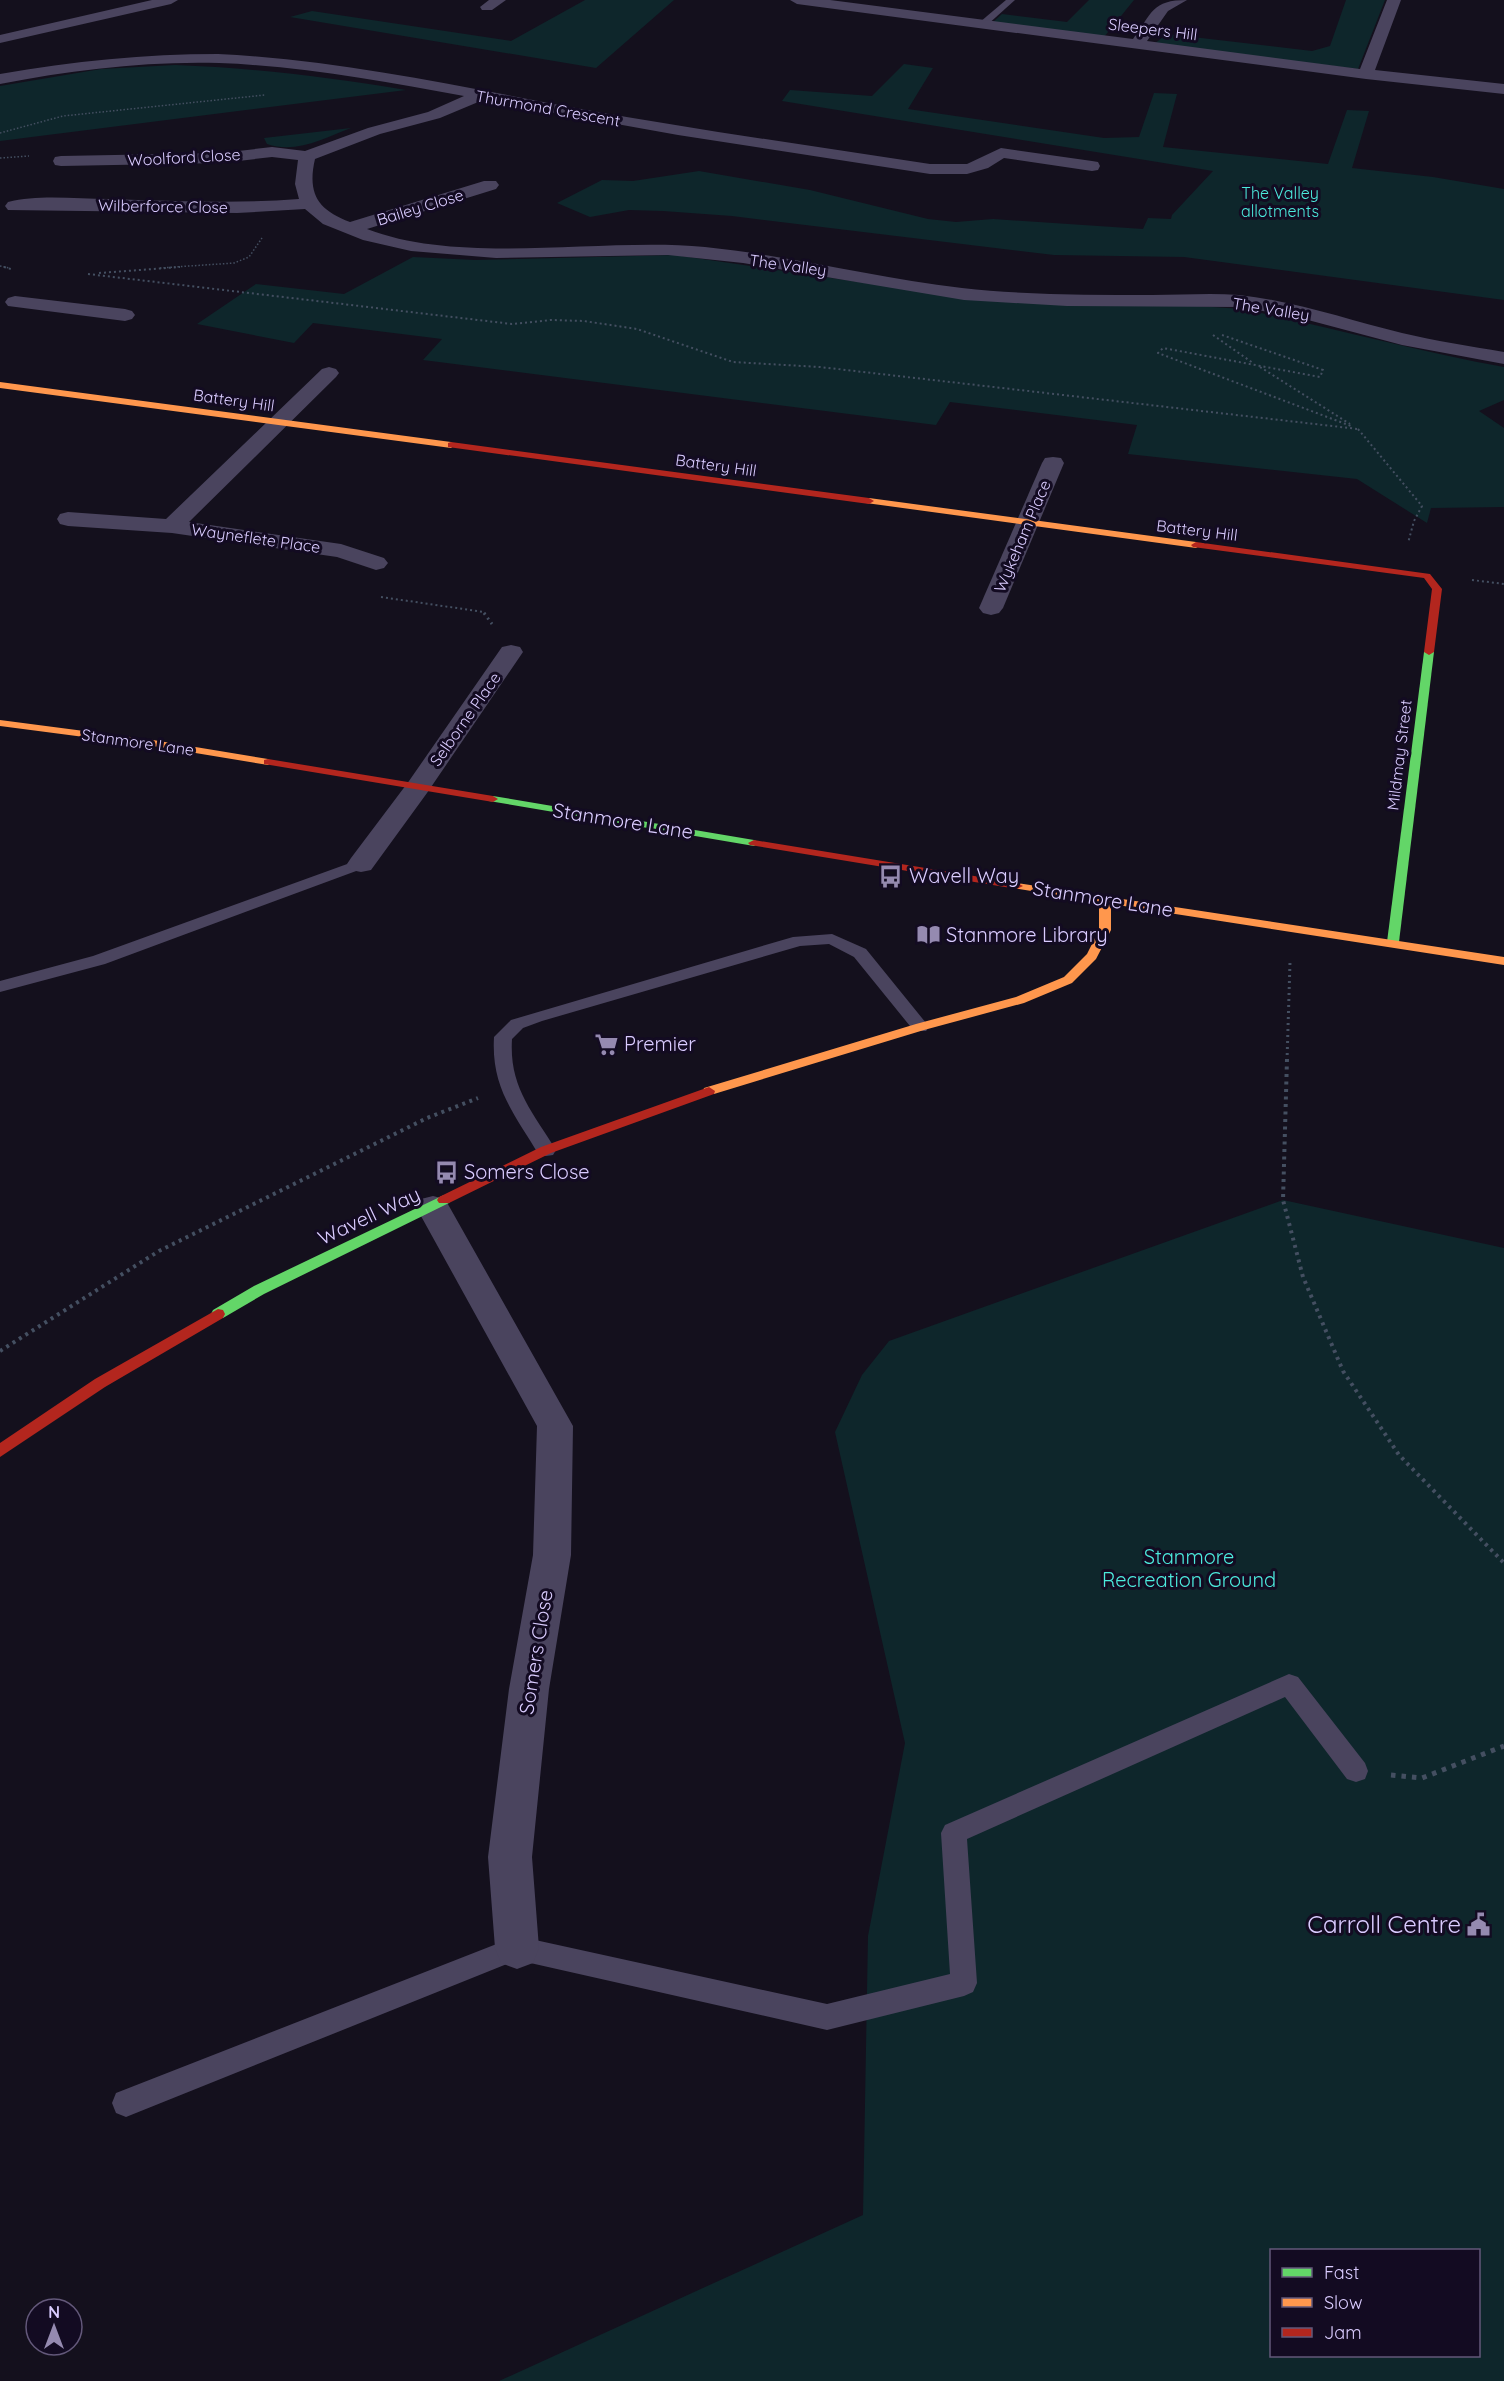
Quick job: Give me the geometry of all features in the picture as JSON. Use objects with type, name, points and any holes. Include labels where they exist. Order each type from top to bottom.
[{"type":"street","points":[[0,39],[171,0]]},
{"type":"street","name":"Sleepers Hill","points":[[797,0],[1366,74],[1504,89]]},
{"type":"street","points":[[1137,45],[1163,8],[1180,0]]},
{"type":"street","points":[[1366,74],[1394,0]]},
{"type":"street","name":"Thurmond Crescent","points":[[0,79],[74,66],[131,61],[248,60],[291,63],[674,131],[930,169],[968,171],[982,166],[1001,153],[1092,166]]},
{"type":"street","points":[[314,207],[303,188],[303,172],[307,156],[374,131],[434,115],[481,95]]},
{"type":"street","name":"Woolford Close","points":[[61,161],[221,158],[272,152],[307,156]]},
{"type":"street","name":"Bailey Close","points":[[350,228],[490,185]]},
{"type":"street","name":"Wilberforce Close","points":[[14,206],[102,204],[148,208],[314,207]]},
{"type":"street","name":"The Valley","points":[[314,207],[350,228],[403,244],[483,253],[637,250],[706,254],[803,267],[963,294],[1028,298],[1229,301],[1265,304],[1402,339],[1504,358]]},
{"type":"street","points":[[7,308],[34,288]]},
{"type":"street","points":[[7,308],[125,315]]},
{"type":"street","name":"Wayneflete Place","points":[[172,526],[329,373]]},
{"type":"street","name":"Battery Hill","points":[[0,385],[1427,576]]},
{"type":"street","name":"Wykeham Place","points":[[991,608],[1053,463]]},
{"type":"street","points":[[68,519],[172,526]]},
{"type":"street","name":"Wayneflete Place","points":[[172,526],[341,551],[376,563]]},
{"type":"street","name":"Mildmay Street","points":[[1393,942],[1437,589],[1427,576]]},
{"type":"street","name":"Selborne Place","points":[[418,787],[511,652]]},
{"type":"street","name":"Stanmore Lane","points":[[0,723],[153,743],[1065,894],[1105,898],[1504,961]]},
{"type":"street","points":[[361,864],[418,787]]},
{"type":"street","name":"Wavell Way","points":[[0,1451],[100,1383],[259,1290],[434,1207],[546,1150],[724,1086],[1020,1000],[1068,980],[1092,956],[1105,930],[1105,898]]},
{"type":"street","name":"Somers Close","points":[[434,1207],[555,1426],[552,1555],[529,1689],[510,1857],[517,1948]]},
{"type":"lane","points":[[983,24],[1011,0]]},
{"type":"lane","points":[[0,987],[99,960],[361,864]]},
{"type":"lane","points":[[546,1150],[508,1090],[500,1056],[503,1037],[517,1024],[536,1017],[807,940],[832,939],[860,953],[921,1027]]},
{"type":"lane","points":[[126,2103],[517,1948],[827,2017],[964,1983],[954,1833],[1288,1684],[1356,1771]]},
{"type":"path","points":[[0,133],[63,116],[268,94]]},
{"type":"path","points":[[34,288],[50,281],[88,274],[234,263],[249,257],[262,238],[276,227],[314,207]]},
{"type":"path","points":[[88,274],[512,324],[551,320],[584,321],[637,329],[733,362],[820,368],[1358,429]]},
{"type":"path","points":[[1358,429],[1158,353],[1163,348],[1256,365],[1320,377],[1323,370],[1213,333],[1256,365],[1358,429],[1422,506]]},
{"type":"path","points":[[376,563],[378,597],[484,612],[511,652]]},
{"type":"path","points":[[1291,929],[1283,1200],[1303,1277],[1343,1371],[1399,1455],[1504,1563]]},
{"type":"path","points":[[0,1352],[159,1251],[427,1118],[483,1096],[508,1090]]},
{"type":"path","points":[[1356,1771],[1422,1778],[1504,1746]]},
{"type":"green space","points":[[585,0],[674,0],[596,68],[290,17],[312,11],[511,41]]},
{"type":"green space","points":[[1089,0],[1134,0],[1104,37],[993,22],[1002,14],[1067,22]]},
{"type":"green space","points":[[1346,0],[1385,0],[1358,69],[1154,44],[1167,34],[1312,51],[1330,46]]},
{"type":"green space","name":"The Valley allotments","points":[[904,64],[933,68],[908,109],[1104,138],[1139,137],[1154,93],[1177,94],[1163,147],[1328,164],[1347,110],[1369,111],[1352,168],[1433,177],[1504,189],[1504,300],[1184,257],[1054,255],[732,216],[663,211],[629,210],[590,217],[557,203],[602,180],[633,181],[699,171],[810,190],[928,219],[956,222],[993,219],[1143,229],[1148,218],[1171,219],[1172,215],[1213,171],[782,101],[790,90],[872,96]]},
{"type":"green space","points":[[175,65],[291,74],[406,90],[0,141],[0,86],[101,69]]},
{"type":"green space","points":[[351,128],[300,146],[278,147],[267,144],[264,138]]},
{"type":"green space","points":[[675,255],[872,284],[1242,309],[1504,367],[1504,400],[1479,411],[1504,428],[1504,507],[1431,508],[1427,523],[1357,479],[1128,454],[1137,425],[950,402],[936,425],[423,360],[442,339],[313,323],[294,343],[197,324],[256,284],[344,294],[413,257],[475,260]]},
{"type":"green space","name":"Stanmore Recreation Ground","points":[[1283,1200],[1504,1248],[1504,2381],[499,2381],[863,2215],[868,1936],[905,1743],[835,1432],[862,1375],[889,1341]]},
{"type":"traffic: fast","points":[[1393,942],[1429,652]]},
{"type":"traffic: fast","points":[[493,799],[754,843]]},
{"type":"traffic: fast","points":[[218,1314],[259,1290],[444,1200]]},
{"type":"traffic: slow","points":[[0,385],[451,445]]},
{"type":"traffic: slow","points":[[869,501],[1196,545]]},
{"type":"traffic: slow","points":[[0,723],[153,743],[268,762]]},
{"type":"traffic: slow","points":[[1017,886],[1504,961]]},
{"type":"traffic: slow","points":[[709,1091],[920,1027],[1020,1000],[1068,980],[1092,956],[1105,930],[1105,898]]},
{"type":"traffic: jam","points":[[451,445],[869,501]]},
{"type":"traffic: jam","points":[[1196,545],[1427,576],[1437,589],[1429,652]]},
{"type":"traffic: jam","points":[[268,762],[493,799]]},
{"type":"traffic: jam","points":[[754,843],[1017,886]]},
{"type":"traffic: jam","points":[[444,1200],[546,1150],[709,1091]]},
{"type":"traffic: jam","points":[[0,1451],[100,1383],[218,1314]]},
{"type":"place","name":"Wavell Way","points":[[891,876]]},
{"type":"place","name":"Stanmore Library","points":[[928,935]]},
{"type":"place","name":"Premier","points":[[606,1044]]},
{"type":"place","name":"Somers Close","points":[[446,1172]]},
{"type":"place","name":"Carroll Centre","points":[[1479,1925]]}]
